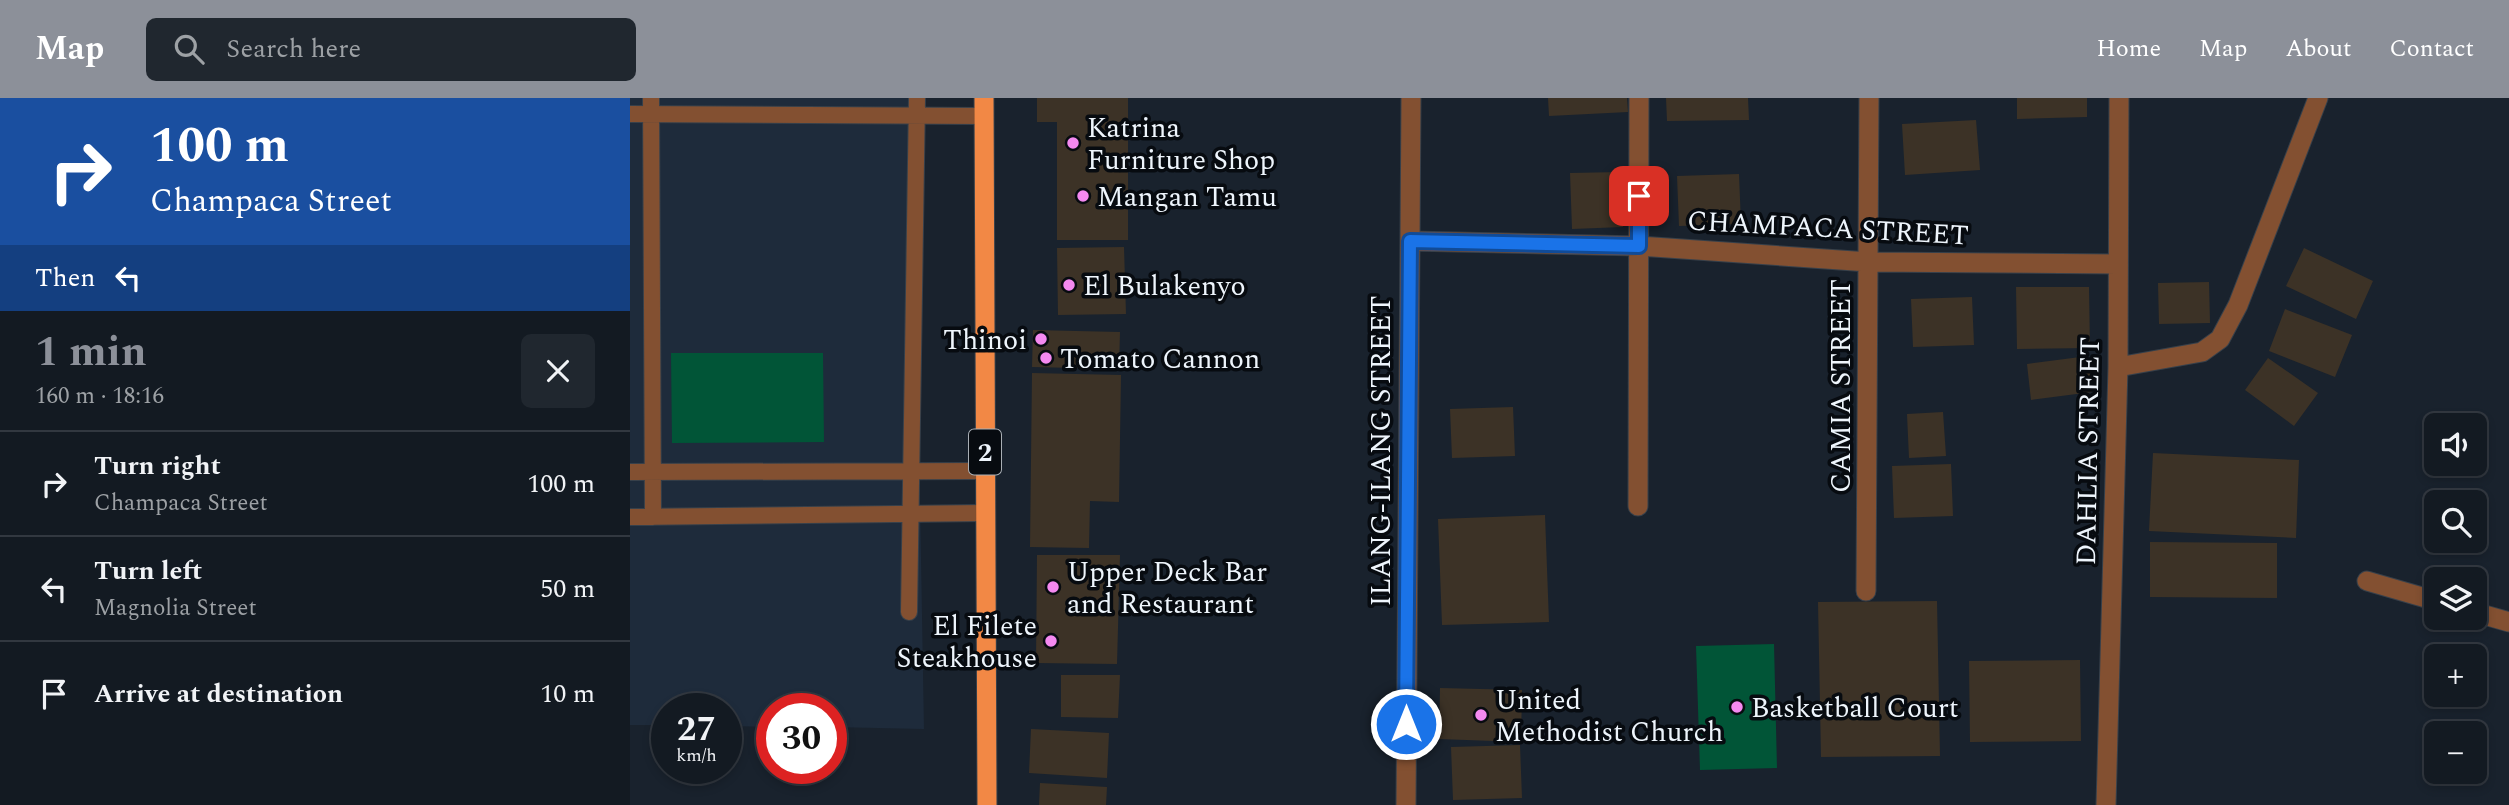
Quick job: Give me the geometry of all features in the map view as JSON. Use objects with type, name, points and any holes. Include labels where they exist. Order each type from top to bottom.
[{"type":"highway","name":"2","points":[[984,107],[987,805]]},
{"type":"street","name":"ILANG-ILANG STREET","points":[[1406,805],[1411,98]]},
{"type":"street","points":[[1637,506],[1639,98]]},
{"type":"street","name":"CAMIA STREET","points":[[1866,591],[1869,98]]},
{"type":"street","name":"DAHLIA STREET","points":[[2106,805],[2118,367],[2119,98]]},
{"type":"street","points":[[2118,367],[2202,352],[2220,339],[2238,305],[2318,98]]},
{"type":"street","name":"CHAMPACA STREET","points":[[1410,241],[1639,246],[1869,262],[2117,264]]},
{"type":"street","points":[[2367,581],[2424,598]]},
{"type":"street","points":[[2487,616],[2509,622]]},
{"type":"lane","points":[[909,612],[917,98]]},
{"type":"lane","points":[[651,106],[653,517]]},
{"type":"lane","points":[[630,114],[651,106],[918,116],[984,107]]},
{"type":"lane","points":[[630,472],[985,471]]},
{"type":"lane","points":[[630,517],[985,513]]},
{"type":"shaded area","points":[[630,98],[913,98],[924,729],[847,727],[847,693],[756,693],[756,727],[742,726],[742,693],[651,693],[651,725],[630,725]]},
{"type":"green space","points":[[671,353],[823,353],[824,442],[672,443]]},
{"type":"green space","name":"Basketball Court","points":[[1774,644],[1777,768],[1700,770],[1696,646]]},
{"type":"building","points":[[1037,98],[1128,98],[1128,240],[1057,240],[1057,122],[1037,122]]},
{"type":"building","points":[[1548,98],[1627,98],[1628,112],[1549,116]]},
{"type":"building","points":[[1666,98],[1748,98],[1749,120],[1667,121]]},
{"type":"building","points":[[2017,98],[2087,98],[2087,117],[2017,119]]},
{"type":"building","points":[[1976,120],[1980,170],[1905,175],[1902,124]]},
{"type":"building","points":[[1621,172],[1623,227],[1572,229],[1570,173]]},
{"type":"building","points":[[1739,174],[1741,224],[1679,226],[1677,176]]},
{"type":"building","points":[[1124,247],[1126,314],[1058,315],[1057,248]]},
{"type":"building","points":[[2304,248],[2373,281],[2356,319],[2286,286]]},
{"type":"building","points":[[2209,282],[2210,323],[2159,324],[2158,283]]},
{"type":"building","points":[[2016,287],[2089,287],[2090,348],[2017,349]]},
{"type":"building","points":[[1972,297],[1974,345],[1913,347],[1911,299]]},
{"type":"building","points":[[2285,309],[2352,335],[2335,377],[2269,351]]},
{"type":"building","points":[[1033,330],[1120,332],[1119,369],[1032,367]]},
{"type":"building","points":[[2088,356],[2092,392],[2031,400],[2027,364]]},
{"type":"building","points":[[2268,358],[2318,393],[2294,426],[2245,390]]},
{"type":"building","points":[[1032,373],[1121,375],[1119,502],[1090,501],[1089,548],[1030,547]]},
{"type":"building","points":[[1513,407],[1515,456],[1452,458],[1450,409]]},
{"type":"building","points":[[1943,412],[1946,456],[1909,458],[1907,414]]},
{"type":"building","points":[[2153,453],[2299,460],[2296,538],[2149,531]]},
{"type":"building","points":[[1951,464],[1953,516],[1894,518],[1892,466]]},
{"type":"building","points":[[1545,515],[1549,622],[1442,625],[1438,519]]},
{"type":"building","points":[[2150,542],[2277,543],[2277,598],[2150,597]]},
{"type":"building","points":[[1037,555],[1120,555],[1117,664],[1036,663]]},
{"type":"building","points":[[1937,601],[1940,756],[1821,757],[1818,602]]},
{"type":"building","points":[[2080,660],[2081,741],[1970,742],[1969,661]]},
{"type":"building","points":[[1061,675],[1120,675],[1118,718],[1061,717]]},
{"type":"building","name":"United Methodist Church","points":[[1440,688],[1522,690],[1521,742],[1439,739]]},
{"type":"building","points":[[1031,729],[1109,733],[1107,778],[1029,773]]},
{"type":"building","points":[[1520,745],[1522,798],[1453,800],[1451,747]]},
{"type":"building","points":[[1040,783],[1107,787],[1106,805],[1039,805]]},
{"type":"place","name":"Katrina Furniture Shop","points":[[1073,143]]},
{"type":"place","name":"Mangan Tamu","points":[[1083,196]]},
{"type":"place","name":"El Bulakenyo","points":[[1069,285]]},
{"type":"place","name":"Thinoi","points":[[1041,339]]},
{"type":"place","name":"Tomato Cannon","points":[[1046,358]]},
{"type":"place","name":"Upper Deck Bar and Restaurant","points":[[1053,587]]},
{"type":"place","name":"El Filete Steakhouse","points":[[1051,641]]},
{"type":"place","name":"Basketball Court","points":[[1737,707]]},
{"type":"place","name":"United Methodist Church","points":[[1481,715]]},
{"type":"route","points":[[1406,724],[1410,241],[1639,246],[1639,196]]}]
